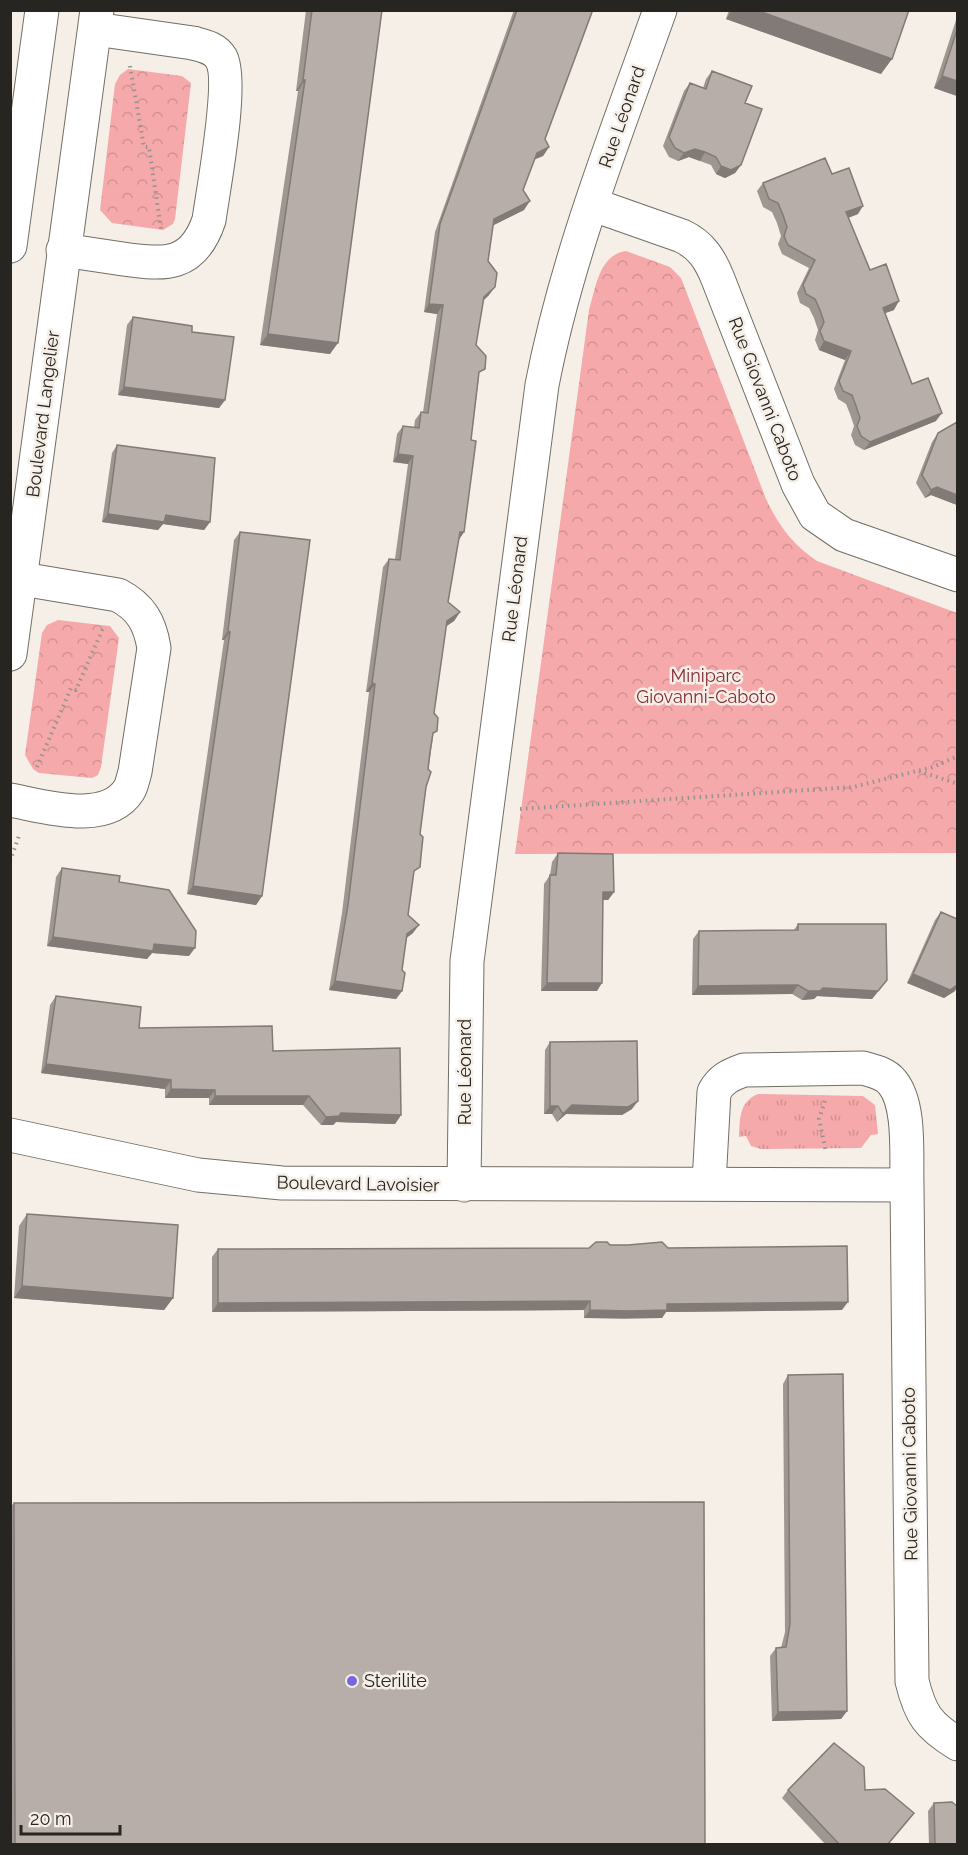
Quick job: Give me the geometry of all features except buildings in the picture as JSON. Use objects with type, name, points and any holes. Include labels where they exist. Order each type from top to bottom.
[{"type":"street","points":[[10,246],[42,10]]},
{"type":"street","name":"Rue Léonard","points":[[464,1185],[465,996],[471,926],[542,385],[554,324],[591,204],[660,10]]},
{"type":"street","name":"Boulevard Langelier","points":[[10,654],[22,579],[63,250],[96,20],[209,47],[221,59],[225,75],[225,98],[209,220],[203,238],[190,252],[159,264],[63,250]]},
{"type":"street","name":"Rue Giovanni Caboto","points":[[591,204],[682,236],[694,242],[704,252],[716,272],[798,484],[815,515],[844,535],[957,575]]},
{"type":"street","points":[[10,800],[80,811],[100,808],[117,802],[130,789],[135,772],[154,648],[151,630],[143,615],[132,603],[118,596],[22,579]]},
{"type":"street","points":[[709,1183],[711,1105],[720,1081],[744,1070],[862,1068],[878,1072],[892,1082],[901,1097],[904,1114],[907,1185]]},
{"type":"street","name":"Boulevard Lavoisier","points":[[10,1134],[226,1179],[282,1183],[907,1185]]},
{"type":"street","name":"Rue Giovanni Caboto","points":[[907,1185],[912,1681],[918,1706],[933,1728],[957,1744]]},
{"type":"path","points":[[130,62],[144,147],[149,147],[166,262]]},
{"type":"path","points":[[37,767],[71,688],[76,690],[118,596]]},
{"type":"path","points":[[487,811],[853,787],[933,767],[957,756]]},
{"type":"path","points":[[918,771],[957,784]]},
{"type":"path","points":[[10,861],[19,836]]},
{"type":"path","points":[[834,1184],[819,1119],[836,1069]]},
{"type":"green space","points":[[128,69],[182,76],[191,83],[175,219],[173,224],[163,230],[112,223],[100,210],[115,84],[120,75]]},
{"type":"green space","name":"Miniparc Giovanni-Caboto","points":[[626,251],[670,267],[681,278],[766,499],[781,526],[793,541],[817,561],[957,613],[957,853],[515,854],[589,310],[604,265],[617,254]]},
{"type":"green space","points":[[58,620],[110,626],[119,638],[101,767],[98,775],[92,778],[39,773],[33,769],[25,755],[42,633],[47,625]]},
{"type":"green space","points":[[758,1094],[863,1096],[875,1105],[878,1134],[871,1135],[861,1148],[761,1149],[751,1146],[746,1136],[739,1137],[740,1117],[747,1101]]},
{"type":"place","name":"Sterilite","points":[[352,1681]]}]
